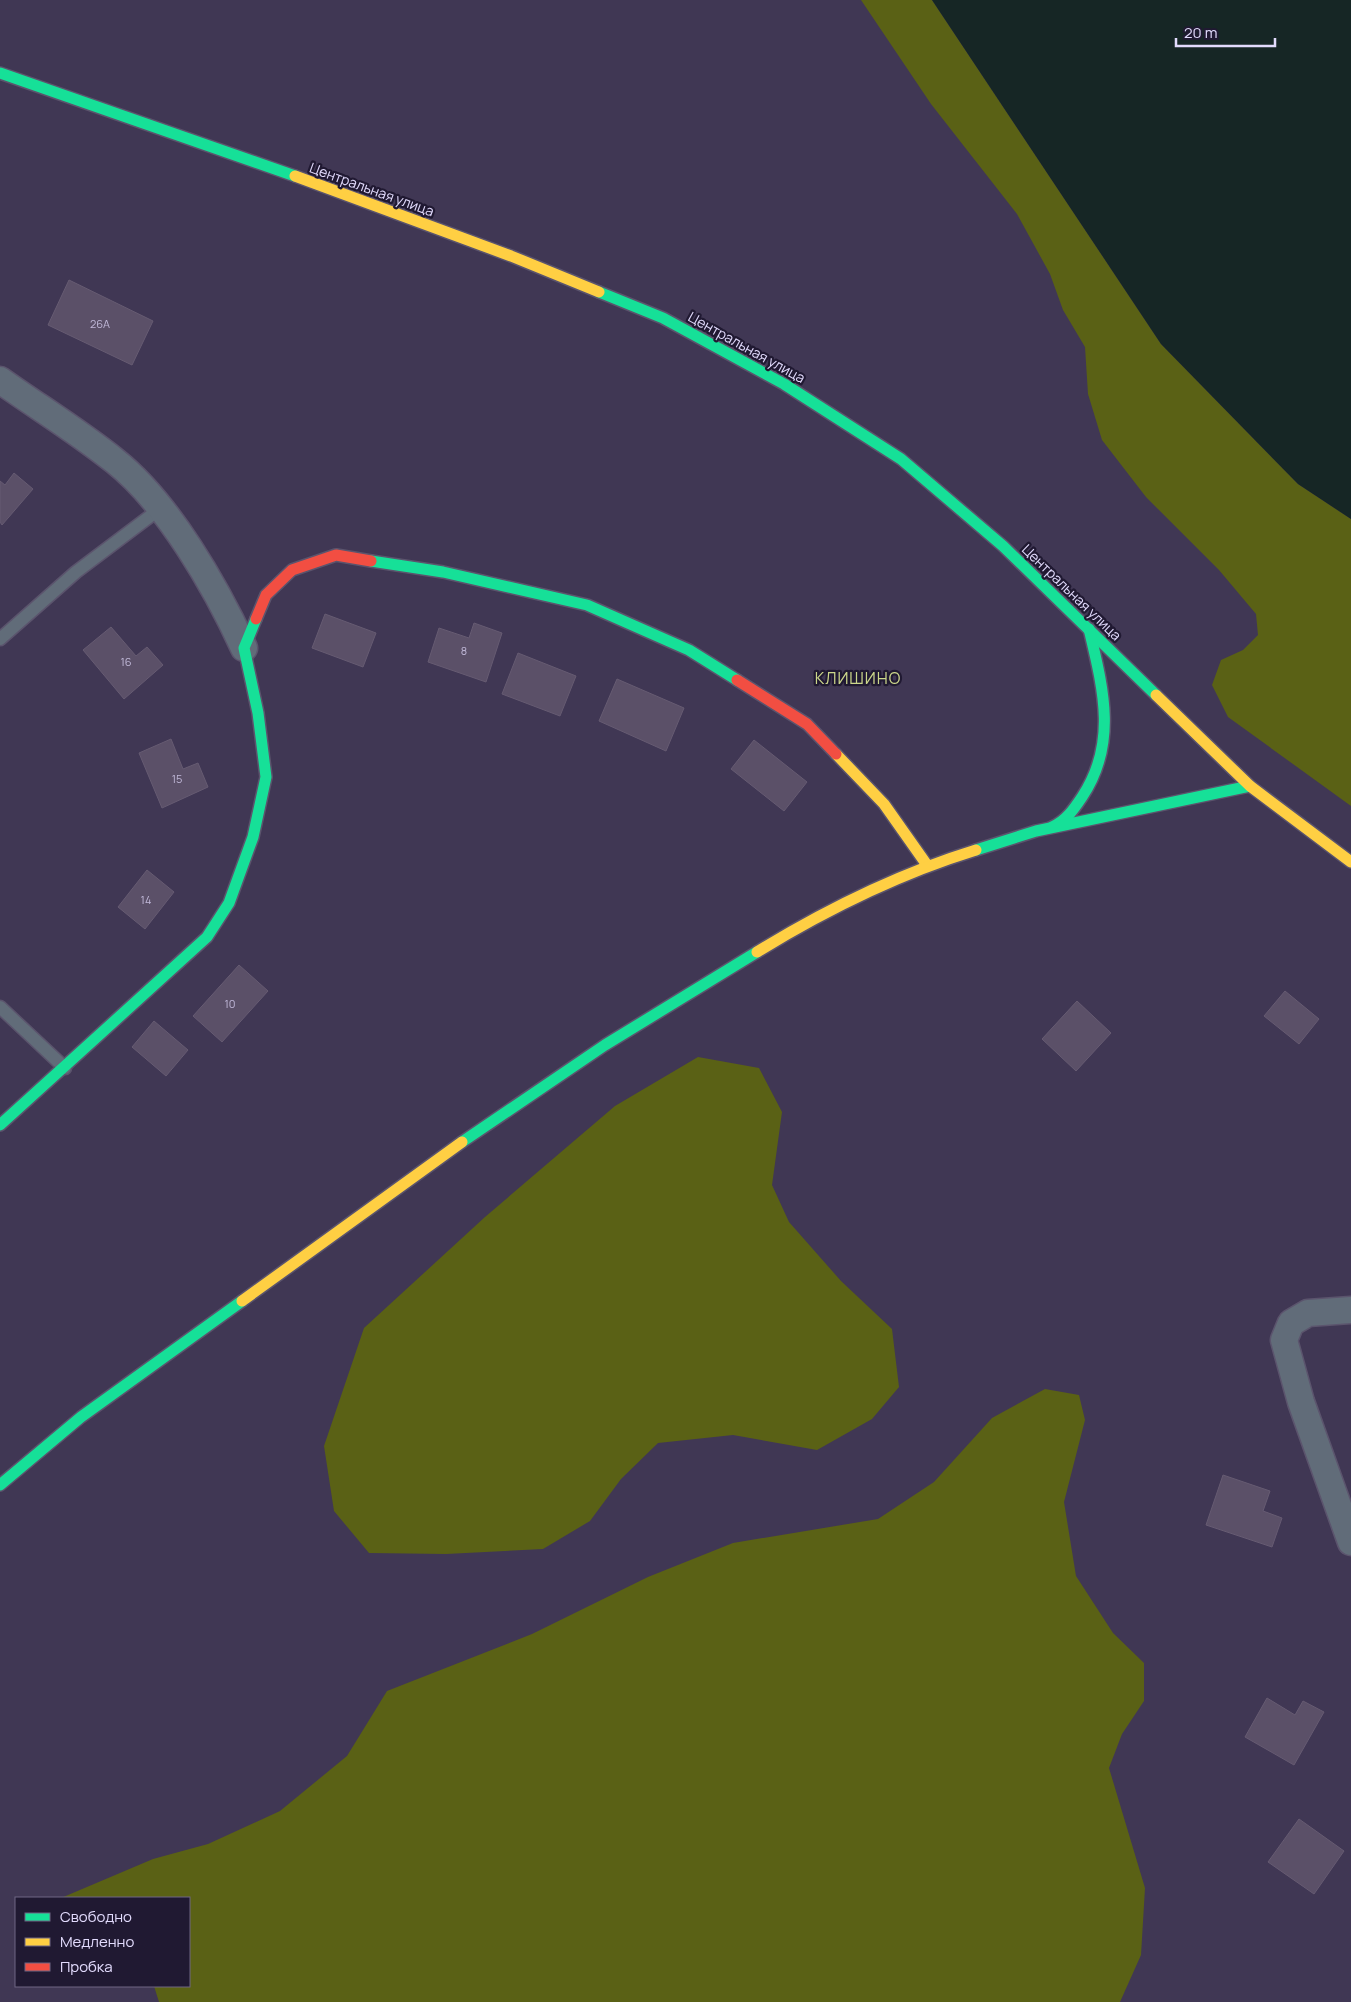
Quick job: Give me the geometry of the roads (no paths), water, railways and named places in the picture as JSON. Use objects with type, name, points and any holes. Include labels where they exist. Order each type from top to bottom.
[{"type":"main road","name":"Центральная улица","points":[[0,73],[320,185],[511,256],[663,318],[784,384],[901,459],[1003,546],[1250,786],[1351,862]]},
{"type":"main road","points":[[0,1125],[65,1068],[207,937],[229,903],[253,837],[266,777],[258,713],[244,648],[266,595],[292,570],[336,555],[443,572],[587,605],[689,650],[807,724],[884,804],[927,865]]},
{"type":"main road","points":[[0,1485],[89,1412],[448,1151],[605,1045],[790,932],[873,888],[927,865],[1061,824],[1082,799],[1098,768],[1106,732],[1105,700],[1089,629]]},
{"type":"main road","points":[[1036,831],[1250,786]]},
{"type":"street","points":[[0,380],[116,462],[161,508],[224,604],[244,648]]},
{"type":"street","points":[[1351,1310],[1308,1313],[1291,1323],[1284,1340],[1301,1402],[1351,1542]]},
{"type":"lane","points":[[0,639],[76,572],[161,508]]},
{"type":"lane","points":[[0,1007],[65,1068]]},
{"type":"district","name":"КЛИШИНО","points":[[858,678]]}]
